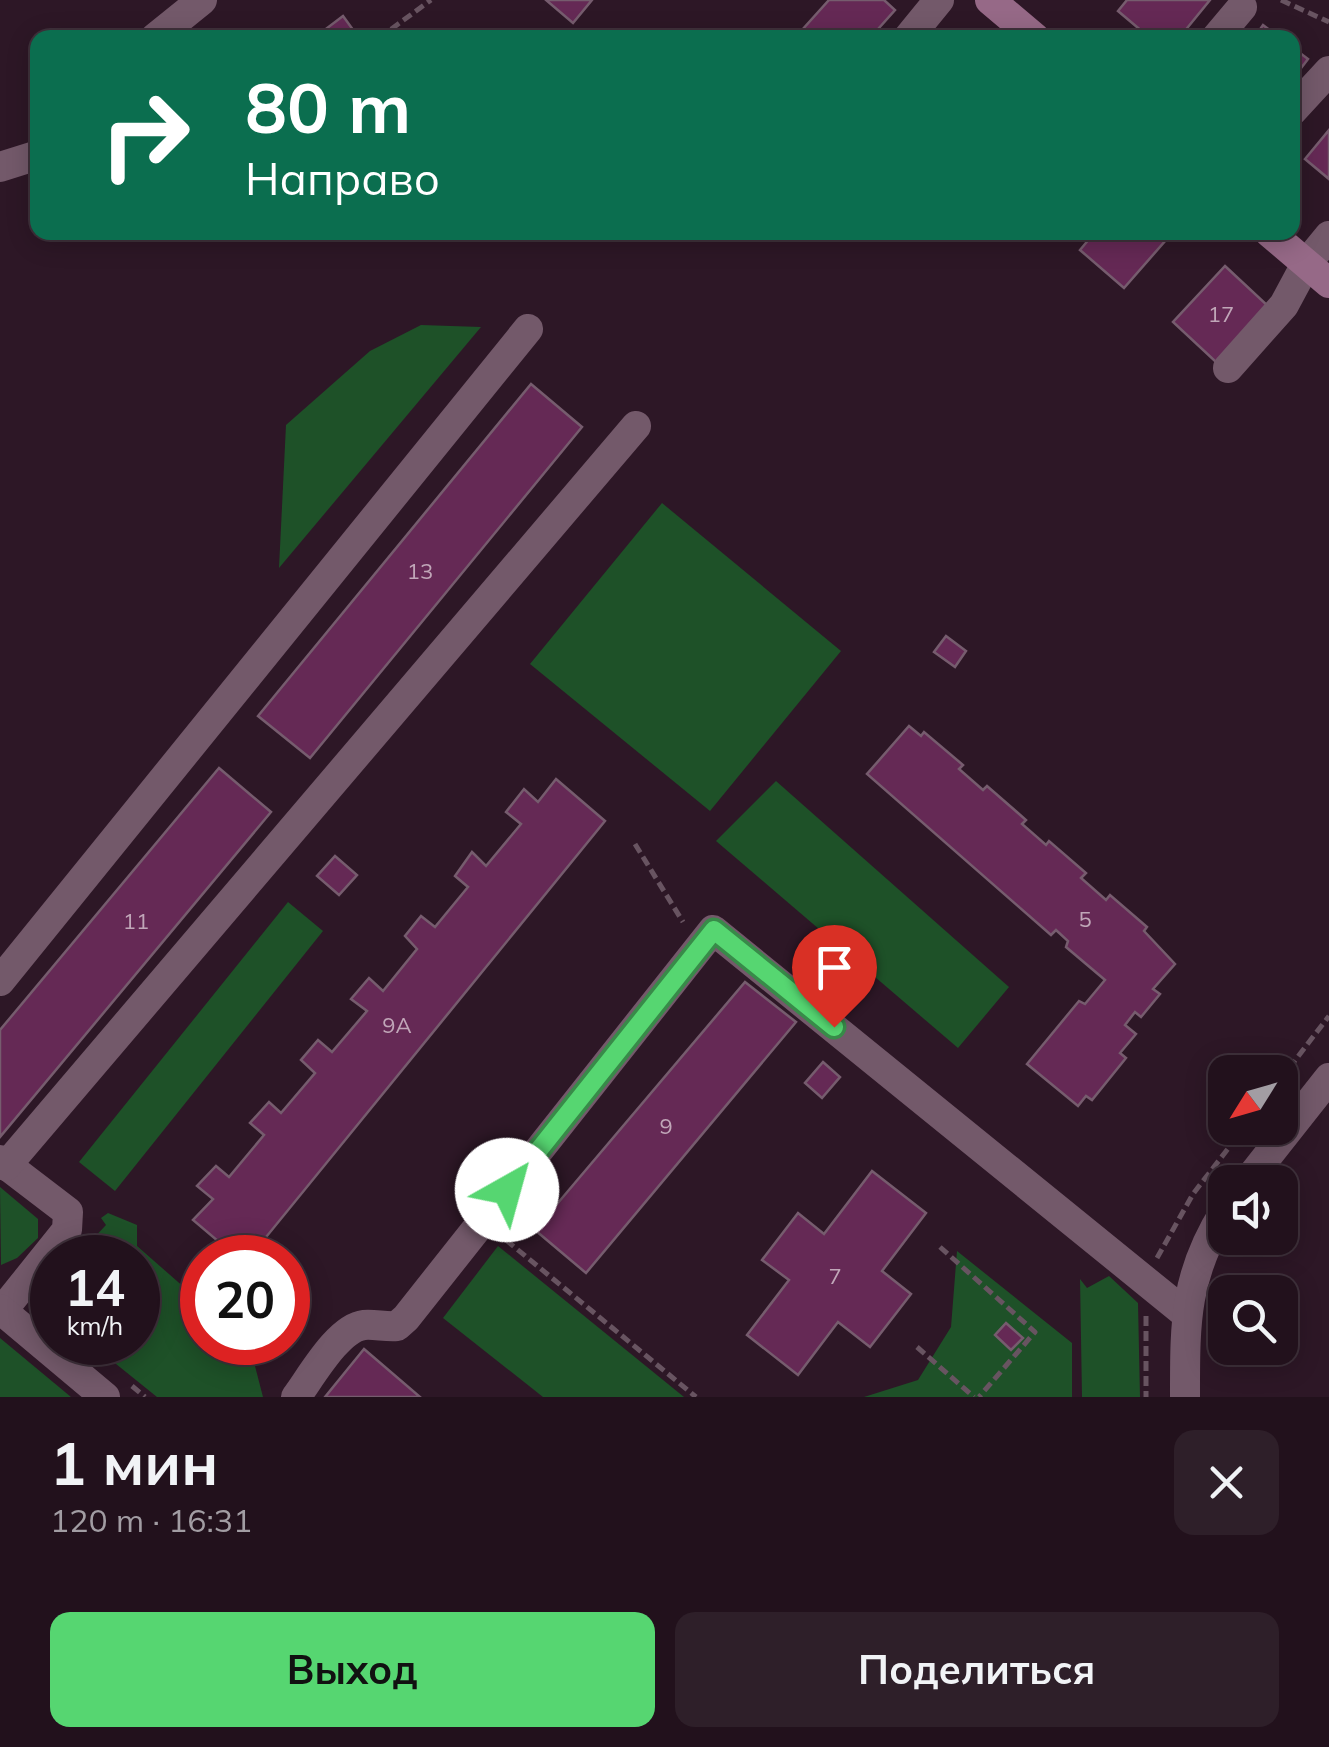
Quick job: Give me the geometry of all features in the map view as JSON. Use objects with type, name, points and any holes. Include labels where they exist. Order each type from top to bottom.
[{"type":"main road","points":[[990,0],[1026,30]]},
{"type":"main road","points":[[1277,240],[1317,274]]},
{"type":"street","points":[[165,30],[202,0]]},
{"type":"street","points":[[915,30],[939,0]]},
{"type":"street","points":[[1222,30],[1242,6]]},
{"type":"street","points":[[1300,102],[1329,71]]},
{"type":"street","points":[[0,167],[30,158]]},
{"type":"street","points":[[1228,368],[1317,274],[1329,236]]},
{"type":"street","points":[[0,981],[528,329]]},
{"type":"street","points":[[104,1397],[1,1310],[67,1230],[68,1212],[3,1163],[636,426]]},
{"type":"street","points":[[296,1397],[339,1339],[353,1328],[366,1324],[397,1326],[714,930],[1188,1299]]},
{"type":"street","points":[[1260,1165],[1329,1078]]},
{"type":"street","points":[[1185,1397],[1188,1299],[1208,1251]]},
{"type":"path","points":[[390,30],[431,0]]},
{"type":"path","points":[[1281,0],[1329,22]]},
{"type":"path","points":[[808,1006],[832,976],[842,985],[858,963]]},
{"type":"path","points":[[1298,1056],[1329,1016]]},
{"type":"path","points":[[482,1221],[696,1397]]},
{"type":"path","points":[[917,1347],[976,1397],[1035,1332],[940,1247]]},
{"type":"green space","points":[[421,325],[481,327],[279,568],[286,425],[370,351]]},
{"type":"green space","points":[[662,503],[841,651],[710,811],[530,664]]},
{"type":"green space","points":[[776,781],[1009,987],[958,1048],[716,841]]},
{"type":"green space","points":[[288,902],[323,931],[115,1191],[79,1162]]},
{"type":"green space","points":[[0,1187],[38,1219],[38,1235],[30,1235],[30,1246],[17,1258],[1,1265]]},
{"type":"green space","points":[[108,1213],[137,1225],[137,1235],[97,1235],[106,1225],[101,1218]]},
{"type":"green space","points":[[498,1246],[684,1397],[543,1397],[443,1318]]},
{"type":"green space","points":[[957,1251],[1072,1343],[1072,1397],[864,1397],[918,1380],[951,1327]]},
{"type":"green space","points":[[160,1266],[180,1284],[180,1365],[255,1365],[263,1397],[157,1397],[117,1365],[160,1365]]},
{"type":"green space","points":[[1109,1276],[1138,1303],[1140,1397],[1082,1397],[1080,1279],[1087,1288]]},
{"type":"green space","points":[[0,1338],[71,1397],[0,1397]]},
{"type":"building","points":[[546,0],[592,0],[573,23]]},
{"type":"building","points":[[829,0],[884,0],[895,10],[877,30],[802,30]]},
{"type":"building","points":[[1127,0],[1210,0],[1186,30],[1141,30],[1118,11]]},
{"type":"building","points":[[343,16],[353,30],[325,30]]},
{"type":"building","points":[[1300,53],[1308,59],[1300,70]]},
{"type":"building","points":[[1329,130],[1329,179],[1305,159]]},
{"type":"building","points":[[1088,240],[1166,240],[1124,288],[1080,250]]},
{"type":"building","points":[[1225,266],[1268,306],[1216,362],[1173,322]]},
{"type":"building","points":[[531,384],[582,427],[310,758],[258,716]]},
{"type":"building","points":[[946,636],[966,651],[955,667],[934,652]]},
{"type":"building","points":[[909,726],[921,736],[924,732],[963,765],[959,769],[983,790],[987,786],[1026,820],[1022,824],[1086,873],[1081,878],[1106,900],[1110,895],[1147,927],[1144,931],[1175,964],[1153,989],[1160,994],[1141,1017],[1135,1012],[1125,1025],[1136,1034],[1120,1053],[1126,1058],[1092,1100],[1086,1096],[1078,1106],[1027,1064],[1079,1001],[1085,1004],[1105,980],[1066,947],[1068,941],[1056,930],[1051,935],[867,774]]},
{"type":"building","points":[[219,768],[271,812],[0,1137],[0,1030]]},
{"type":"building","points":[[556,779],[605,821],[268,1235],[211,1235],[193,1220],[213,1199],[197,1186],[216,1166],[229,1177],[264,1135],[250,1123],[269,1102],[281,1113],[315,1073],[301,1060],[318,1040],[332,1052],[367,1011],[351,999],[369,978],[383,991],[417,949],[405,936],[421,916],[435,927],[468,887],[455,876],[472,852],[486,866],[521,824],[506,812],[524,789],[538,802]]},
{"type":"building","points":[[335,856],[357,875],[339,895],[317,876]]},
{"type":"building","points":[[745,982],[796,1022],[586,1273],[535,1230]]},
{"type":"building","points":[[823,1062],[840,1077],[822,1098],[805,1083]]},
{"type":"building","points":[[872,1171],[926,1213],[882,1271],[911,1294],[870,1347],[838,1322],[798,1375],[747,1335],[789,1280],[762,1260],[798,1213],[824,1234]]},
{"type":"building","points":[[1006,1323],[1023,1338],[1011,1350],[995,1335]]},
{"type":"building","points":[[364,1349],[420,1397],[325,1397]]},
{"type":"route","points":[[507,1190],[714,930],[834,1027]]}]
